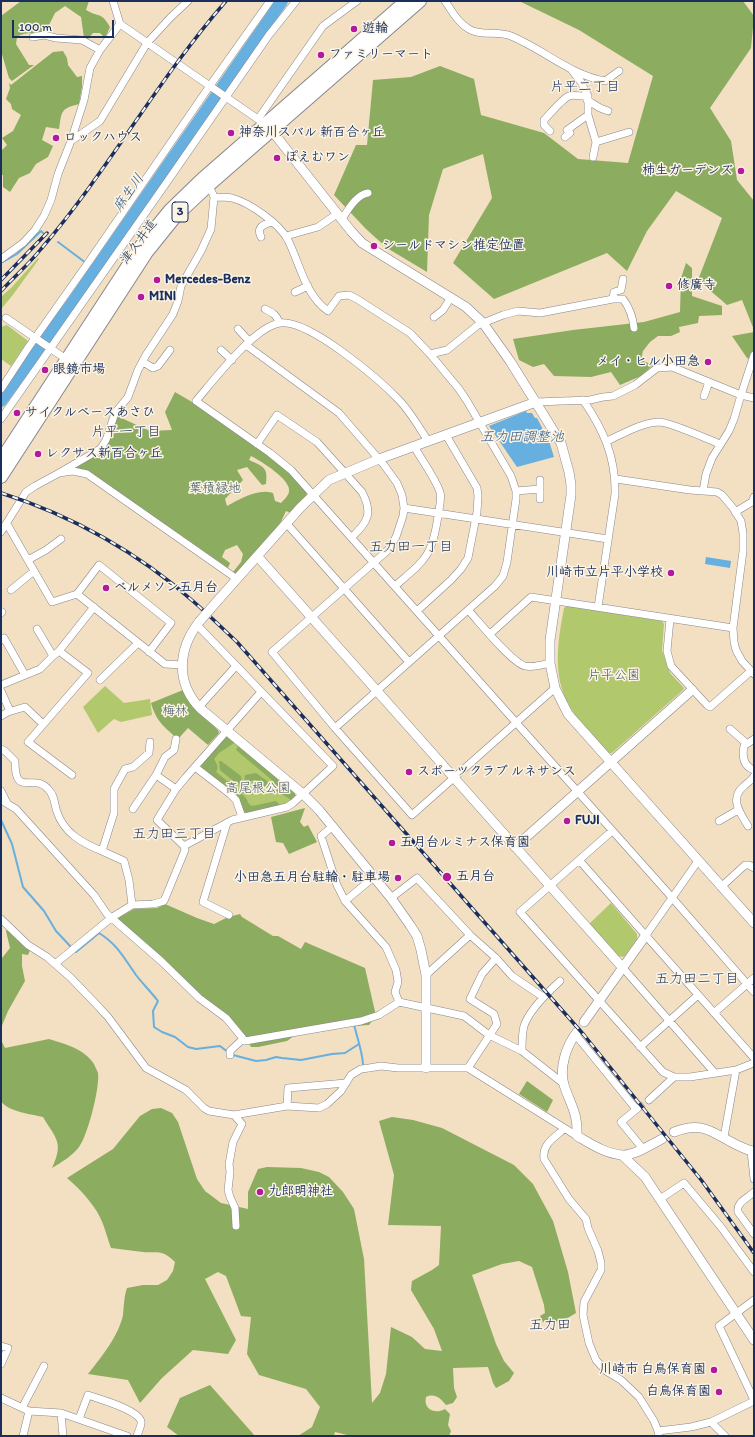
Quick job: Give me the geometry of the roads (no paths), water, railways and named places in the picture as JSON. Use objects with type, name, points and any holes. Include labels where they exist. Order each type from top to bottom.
[{"type":"main road","name":"津久井道","points":[[1,477],[147,252],[176,216],[208,186],[265,125],[420,1]]},
{"type":"main road","name":"津久井道","points":[[1,460],[140,247],[155,227],[185,194],[265,125],[399,3]]},
{"type":"street","points":[[113,1],[120,24],[265,125],[351,232],[368,247],[451,297],[466,307],[483,322],[510,361],[561,443],[566,459],[571,485],[566,532],[550,640],[550,663],[555,688],[568,714],[754,923]]},
{"type":"street","points":[[71,141],[100,121],[147,43],[188,1]]},
{"type":"street","points":[[1,388],[211,88],[270,1]]},
{"type":"street","points":[[1,419],[49,347],[224,96],[296,1]]},
{"type":"street","points":[[265,125],[323,26],[357,1]]},
{"type":"street","points":[[445,1],[462,25],[470,30],[510,35],[571,68],[605,81],[619,71]]},
{"type":"street","points":[[1,259],[23,243],[35,230],[44,216],[51,200],[58,174],[71,141],[84,100],[90,68],[100,50],[120,24]]},
{"type":"street","points":[[33,37],[44,35],[56,38],[82,40],[100,50]]},
{"type":"street","points":[[571,68],[581,82],[588,98],[588,115],[596,142],[592,157]]},
{"type":"street","points":[[550,131],[544,125],[544,120],[568,96],[574,95],[588,98],[600,108],[608,111]]},
{"type":"street","points":[[565,137],[570,133],[567,130],[588,115]]},
{"type":"street","points":[[596,142],[629,132]]},
{"type":"street","points":[[1,532],[26,492],[101,448],[106,440],[115,413],[130,394],[142,362],[171,319],[176,307],[181,286],[209,234],[213,222],[214,197],[208,186]]},
{"type":"street","points":[[286,236],[318,227],[340,217],[359,197],[368,193]]},
{"type":"street","points":[[214,197],[236,199],[258,211],[272,222],[286,236],[308,286],[320,305],[328,311],[339,296],[349,295],[410,333],[430,354],[459,389],[511,476],[516,491],[513,524],[507,562],[503,576],[495,586],[469,610],[336,728]]},
{"type":"street","points":[[261,237],[259,233],[261,227],[264,224],[272,222]]},
{"type":"street","points":[[613,299],[614,292],[621,290],[623,279]]},
{"type":"street","points":[[295,292],[308,286]]},
{"type":"street","points":[[434,317],[443,310],[451,297]]},
{"type":"street","points":[[430,354],[447,350],[483,322],[512,312],[524,311],[540,314],[613,299],[623,299],[626,303],[633,320],[634,328]]},
{"type":"street","points":[[265,309],[278,317],[279,323]]},
{"type":"street","points":[[6,318],[66,359]]},
{"type":"street","points":[[428,441],[416,421],[401,402],[379,380],[310,331],[299,326],[279,323],[263,330],[248,343],[196,401],[291,470],[314,494],[673,898],[754,992]]},
{"type":"street","points":[[238,329],[248,343],[339,413],[397,482],[404,508],[401,524],[396,537],[388,550],[272,652],[412,815],[555,688]]},
{"type":"street","points":[[142,362],[153,368],[158,366],[170,350]]},
{"type":"street","points":[[221,350],[232,360]]},
{"type":"street","points":[[703,490],[706,474],[712,458],[729,431],[734,419],[754,355]]},
{"type":"street","points":[[426,1068],[426,975],[422,950],[417,936],[391,898],[333,826],[303,794],[199,707],[188,691],[184,679],[182,665],[185,646],[198,623],[314,494],[329,480],[344,473],[536,402],[590,400],[613,396],[635,385],[658,368],[672,367],[741,395],[754,398]]},
{"type":"street","points":[[704,396],[709,382]]},
{"type":"street","points":[[583,400],[607,441],[616,479],[598,607]]},
{"type":"street","points":[[257,444],[277,415],[317,442],[362,492],[366,501],[369,512],[363,526],[352,537]]},
{"type":"street","points":[[607,441],[645,424],[660,422],[720,444]]},
{"type":"street","points":[[417,611],[461,570],[468,558],[475,518],[478,496],[477,488],[446,435]]},
{"type":"street","points":[[395,586],[425,559],[435,536],[439,512],[440,493],[414,446]]},
{"type":"street","points":[[59,473],[73,471],[86,474],[237,579]]},
{"type":"street","points":[[616,479],[690,490],[717,492],[722,495],[741,521],[743,551],[733,628],[734,642],[736,650],[752,672],[710,707],[692,690],[671,666],[668,658],[667,646],[670,619]]},
{"type":"street","points":[[540,480],[540,499]]},
{"type":"street","points":[[516,491],[540,489]]},
{"type":"street","points":[[735,512],[752,502],[754,497]]},
{"type":"street","points":[[404,508],[439,512],[608,539]]},
{"type":"street","points":[[7,524],[52,602],[77,594],[99,565],[172,623],[149,652]]},
{"type":"street","points":[[287,524],[409,662]]},
{"type":"street","points":[[28,560],[46,550],[61,538]]},
{"type":"street","points":[[258,557],[714,1072]]},
{"type":"street","points":[[11,590],[34,571]]},
{"type":"street","points":[[77,594],[165,664],[182,665]]},
{"type":"street","points":[[490,634],[531,597],[733,628]]},
{"type":"street","points":[[1,685],[40,669],[59,651],[94,607]]},
{"type":"street","points":[[469,610],[515,660],[525,666],[550,663]]},
{"type":"street","points":[[184,846],[232,820],[287,807],[333,766],[236,666],[198,623]]},
{"type":"street","points":[[37,629],[53,656]]},
{"type":"street","points":[[1,640],[4,638],[24,675]]},
{"type":"street","points":[[100,680],[138,643]]},
{"type":"street","points":[[59,651],[88,673],[28,742],[72,775]]},
{"type":"street","points":[[199,707],[236,666]]},
{"type":"street","points":[[516,847],[692,690]]},
{"type":"street","points":[[1,691],[10,711]]},
{"type":"street","points":[[184,846],[157,820],[176,789],[261,692]]},
{"type":"street","points":[[1,716],[10,711],[25,707],[44,724]]},
{"type":"street","points":[[730,729],[746,743]]},
{"type":"street","points":[[133,809],[156,775],[165,757],[174,750],[176,739]]},
{"type":"street","points":[[754,739],[746,743],[742,753],[747,766],[754,770]]},
{"type":"street","points":[[102,850],[114,812],[114,790],[125,769],[133,767],[149,753],[150,742]]},
{"type":"street","points":[[1,749],[15,761],[15,775],[18,780],[22,783],[39,783],[47,787],[55,800],[63,826],[71,834],[85,844],[102,850],[124,861],[129,880],[132,905]]},
{"type":"street","points":[[195,766],[236,800],[242,817]]},
{"type":"street","points":[[156,775],[176,789]]},
{"type":"street","points":[[748,826],[738,810],[736,801],[738,794],[743,787],[752,781],[754,776]]},
{"type":"street","points":[[1,791],[4,801],[16,809],[61,858],[94,895],[107,914],[161,961],[199,998],[226,1018],[245,1041],[360,1021],[379,1015],[400,1002],[426,1009],[464,1016],[489,1035],[522,1051],[564,1084]]},
{"type":"street","points":[[719,821],[738,810]]},
{"type":"street","points":[[227,823],[203,902],[229,915]]},
{"type":"street","points":[[333,826],[321,836],[337,885],[345,901],[386,947],[396,970],[398,982],[395,992],[400,1002]]},
{"type":"street","points":[[612,831],[520,912],[663,1072],[674,1077],[690,1076],[736,1070],[754,1063]]},
{"type":"street","points":[[55,964],[111,918],[132,905],[153,904],[164,901],[184,850],[184,846]]},
{"type":"street","points":[[579,860],[754,1058]]},
{"type":"street","points":[[584,1022],[698,861]]},
{"type":"street","points":[[721,887],[745,865],[749,865],[754,868]]},
{"type":"street","points":[[345,901],[374,877]]},
{"type":"street","points":[[391,898],[417,878],[470,935],[496,958],[512,976],[543,997]]},
{"type":"street","points":[[1,919],[28,945],[47,957],[70,977],[108,1017],[146,1068],[186,1090],[207,1110],[234,1115],[287,1106],[319,1108],[327,1104],[341,1091],[351,1075],[368,1068],[381,1066],[398,1068],[468,1068],[564,1129],[602,1150],[623,1156],[645,1177],[754,1340]]},
{"type":"street","points":[[426,975],[470,935]]},
{"type":"street","points":[[468,1068],[497,1024],[494,1014],[470,1000],[482,974],[496,958]]},
{"type":"street","points":[[714,1013],[754,978]]},
{"type":"street","points":[[522,1051],[523,1027],[543,997],[560,981]]},
{"type":"street","points":[[640,1047],[698,995]]},
{"type":"street","points":[[577,1136],[575,1113],[564,1084],[562,1070],[572,1039],[576,1033],[637,1109],[620,1122],[643,1149]]},
{"type":"street","points":[[230,1053],[243,1039]]},
{"type":"street","points":[[724,1137],[736,1070]]},
{"type":"street","points":[[649,1100],[674,1077]]},
{"type":"street","points":[[287,1106],[288,1088],[346,1083]]},
{"type":"street","points":[[234,1115],[242,1124],[233,1142],[229,1164],[230,1172],[228,1190],[235,1208],[236,1226]]},
{"type":"street","points":[[674,1132],[687,1127],[706,1128],[752,1151],[754,1179]]},
{"type":"street","points":[[564,1129],[547,1144],[544,1159],[569,1199],[586,1219],[601,1262],[601,1270],[584,1302],[582,1315],[589,1343],[596,1360],[606,1371],[621,1380],[639,1397],[654,1421],[658,1433],[710,1422],[754,1401],[719,1326],[754,1300]]},
{"type":"street","points":[[623,1156],[643,1149],[662,1139]]},
{"type":"street","points":[[660,1199],[684,1183],[721,1227],[754,1272]]},
{"type":"street","points":[[753,1231],[738,1212],[737,1208],[739,1204],[754,1192]]},
{"type":"street","points":[[1,1346],[8,1348],[1,1364]]},
{"type":"street","points":[[23,1436],[25,1410],[44,1366]]},
{"type":"street","points":[[80,1419],[88,1395],[134,1412],[141,1420],[137,1436]]},
{"type":"street","points":[[1,1398],[25,1410],[61,1413],[124,1435]]},
{"type":"street","points":[[61,1413],[63,1436]]},
{"type":"street","points":[[710,1422],[725,1436]]},
{"type":"water","name":"五力田調整池","points":[[526,411],[527,413],[532,413],[535,418],[537,418],[549,441],[554,457],[517,467],[489,426]]},
{"type":"water","points":[[706,557],[731,561],[730,568],[705,564]]},
{"type":"waterway","name":"麻生川","points":[[1,401],[75,299],[282,1]]},
{"type":"waterway","points":[[1,263],[17,254],[41,231],[44,234]]},
{"type":"waterway","points":[[58,242],[86,263]]},
{"type":"waterway","points":[[90,265],[94,269]]},
{"type":"waterway","points":[[1,820],[12,844],[23,887],[44,911],[56,931],[72,948]]},
{"type":"waterway","points":[[74,950],[76,952],[99,933],[111,942],[158,1001],[153,1011],[154,1027],[175,1037],[188,1047],[196,1049],[220,1046],[229,1053]]},
{"type":"waterway","points":[[354,1024],[361,1049],[363,1064]]},
{"type":"waterway","points":[[233,1055],[256,1061],[276,1057],[301,1060],[345,1053],[359,1044]]},
{"type":"tunnel","points":[[638,1108],[649,1100]]},
{"type":"railway","points":[[1,291],[36,255],[65,219],[89,188],[155,93],[201,31],[226,1]]},
{"type":"railway","points":[[1,280],[47,233]]},
{"type":"railway","points":[[1,493],[53,512],[103,537],[127,552],[173,584],[237,642],[584,1035],[702,1181],[754,1253]]},
{"type":"place","name":"遊輪","points":[[354,29]]},
{"type":"place","name":"ファミリーマート","points":[[321,55]]},
{"type":"place","name":"神奈川スバル 新百合ヶ丘","points":[[231,133]]},
{"type":"place","name":"ロックハウス","points":[[56,138]]},
{"type":"place","name":"ぽえむワン","points":[[277,158]]},
{"type":"place","name":"柿生ガーデンズ","points":[[741,171]]},
{"type":"place","name":"シールドマシン推定位置","points":[[374,246]]},
{"type":"place","name":"Mercedes-Benz","points":[[157,280]]},
{"type":"place","name":"修廣寺","points":[[669,286]]},
{"type":"place","name":"MINI","points":[[141,297]]},
{"type":"place","name":"メイ・ヒル小田急","points":[[708,362]]},
{"type":"place","name":"眼鏡市場","points":[[45,370]]},
{"type":"place","name":"サイクルベースあさひ","points":[[17,413]]},
{"type":"place","name":"レクサス新百合ヶ丘","points":[[38,454]]},
{"type":"place","name":"川崎市立片平小学校","points":[[671,573]]},
{"type":"place","name":"ベルメソン五月台","points":[[106,588]]},
{"type":"place","name":"スポーツクラブ ルネサンス","points":[[409,772]]},
{"type":"place","name":"FUJI","points":[[567,821]]},
{"type":"place","name":"五月台ルミナス保育園","points":[[392,843]]},
{"type":"place","name":"五月台","points":[[447,877]]},
{"type":"place","name":"小田急五月台駐輪・駐車場","points":[[398,878]]},
{"type":"place","name":"九郎明神社","points":[[260,1192]]},
{"type":"place","name":"川崎市 白鳥保育園","points":[[714,1370]]},
{"type":"place","name":"白鳥保育園","points":[[719,1392]]},
{"type":"district","name":"片平二丁目","points":[[585,87]]},
{"type":"district","name":"片平一丁目","points":[[126,432]]},
{"type":"district","name":"五力田一丁目","points":[[411,547]]},
{"type":"district","name":"五力田三丁目","points":[[174,834]]},
{"type":"district","name":"五力田二丁目","points":[[697,979]]},
{"type":"district","name":"五力田","points":[[550,1325]]},
{"type":"park label","name":"葉積緑地","points":[[215,489]]},
{"type":"park label","name":"片平公園","points":[[614,676]]},
{"type":"park label","name":"梅林","points":[[175,712]]},
{"type":"park label","name":"高尾根公園","points":[[258,789]]}]
